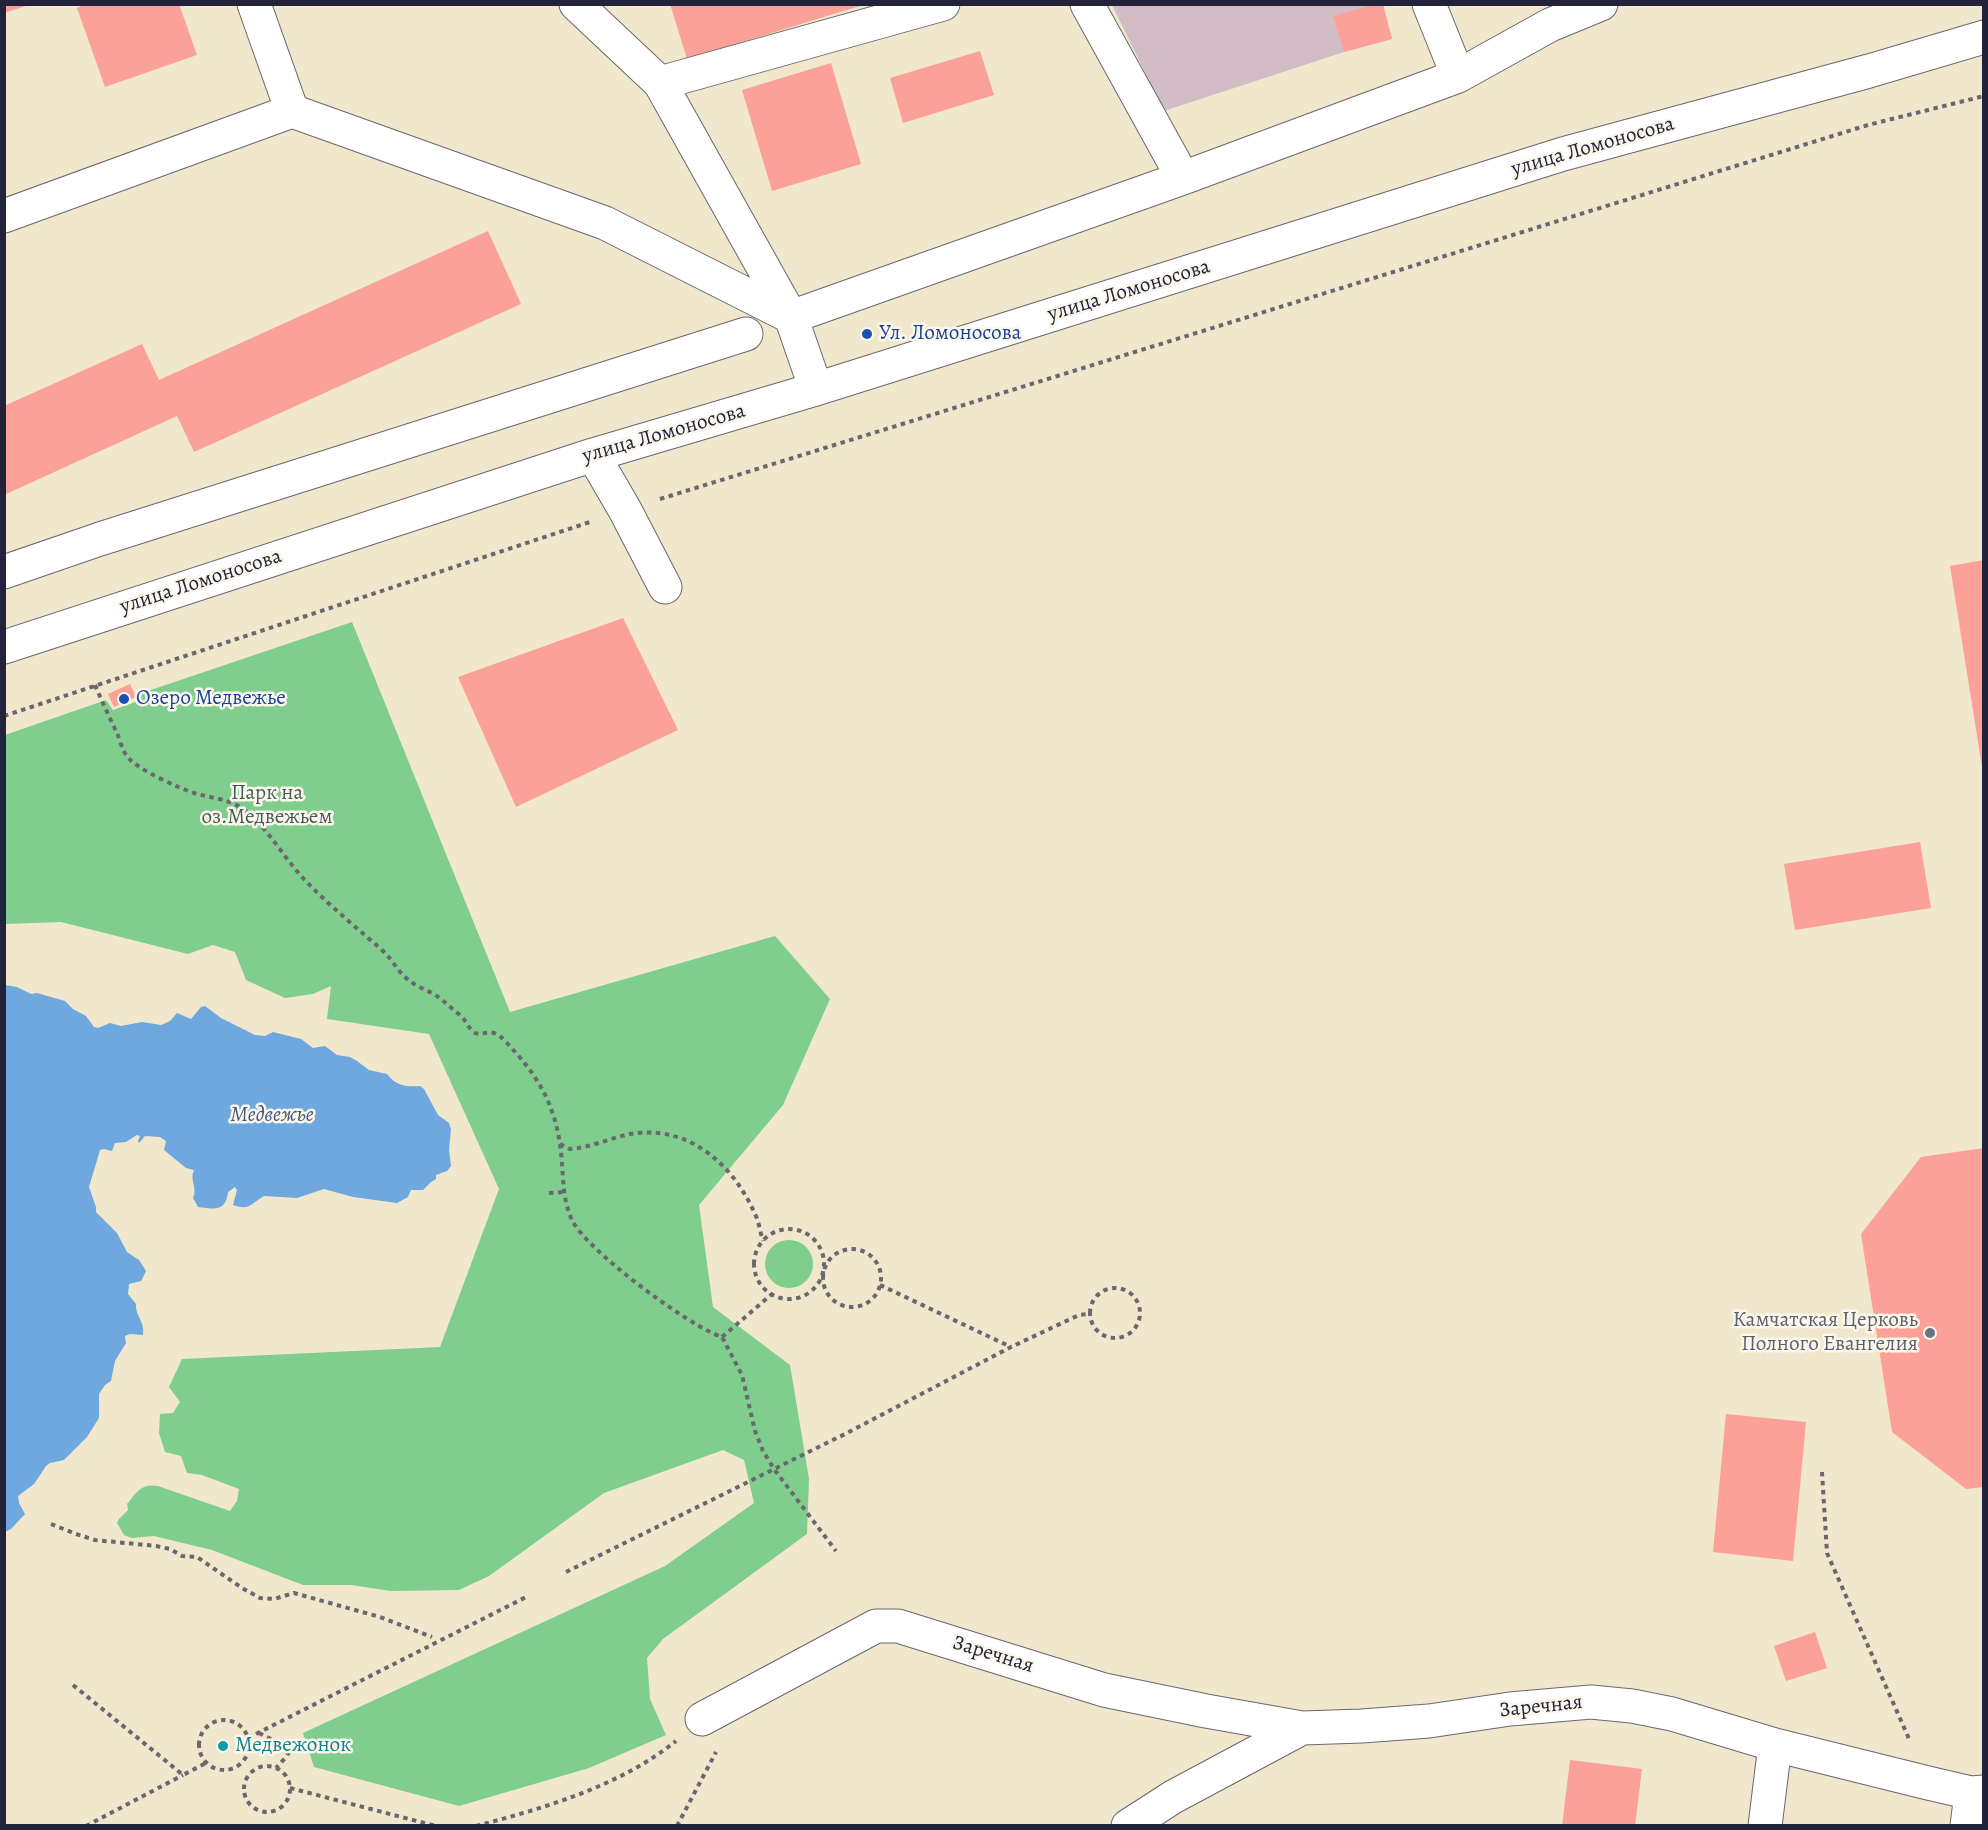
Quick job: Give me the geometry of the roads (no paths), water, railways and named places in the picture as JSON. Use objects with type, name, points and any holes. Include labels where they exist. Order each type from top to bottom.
[{"type":"street","points":[[254,4],[292,111]]},
{"type":"street","points":[[576,4],[660,83],[791,317],[816,389]]},
{"type":"street","points":[[660,83],[943,4]]},
{"type":"street","points":[[1087,4],[1183,178]]},
{"type":"street","points":[[1429,4],[1458,76]]},
{"type":"street","points":[[4,216],[292,111],[605,223],[791,317],[1183,178],[1458,76],[1550,25],[1601,4]]},
{"type":"street","name":"улица Ломоносова","points":[[4,647],[593,455],[816,389],[1563,154],[1869,71],[1983,37]]},
{"type":"street","points":[[4,572],[100,539],[746,334]]},
{"type":"street","points":[[593,455],[625,510],[664,587]]},
{"type":"street","name":"Заречная","points":[[711,1731],[876,1626],[886,1624],[1104,1690],[1302,1728],[1429,1721],[1591,1702],[1632,1706],[1672,1714],[1775,1745],[1928,1783],[1977,1792]]},
{"type":"street","name":"Заречная","points":[[1128,1826],[1173,1797],[1302,1728]]},
{"type":"street","points":[[1765,1826],[1775,1745]]},
{"type":"street","points":[[1967,1826],[1977,1792]]},
{"type":"water","name":"Медвежье","points":[[5,985],[17,987],[31,994],[37,993],[65,1001],[98,1028],[110,1023],[121,1026],[142,1022],[161,1025],[170,1021],[177,1013],[191,1019],[201,1007],[205,1006],[221,1018],[255,1035],[265,1036],[273,1032],[301,1039],[313,1048],[325,1046],[337,1055],[350,1057],[369,1070],[387,1074],[398,1083],[406,1086],[420,1086],[424,1089],[438,1115],[449,1123],[451,1166],[447,1171],[436,1175],[436,1179],[423,1190],[411,1190],[408,1197],[397,1203],[353,1197],[324,1189],[297,1198],[264,1196],[250,1206],[243,1207],[233,1205],[237,1190],[235,1187],[228,1192],[222,1206],[209,1208],[198,1207],[193,1198],[194,1170],[186,1168],[164,1150],[166,1141],[160,1137],[145,1136],[139,1143],[140,1136],[137,1135],[126,1142],[115,1143],[112,1151],[100,1150],[89,1187],[96,1212],[117,1233],[127,1252],[139,1260],[146,1271],[141,1281],[129,1284],[128,1294],[136,1304],[143,1326],[143,1335],[125,1336],[126,1343],[115,1361],[111,1381],[99,1394],[99,1418],[87,1437],[64,1460],[46,1466],[34,1484],[18,1496],[25,1514],[5,1532]]},
{"type":"place","name":"Ул. Ломоносова","points":[[867,334]]},
{"type":"place","name":"Озеро Медвежье","points":[[124,699]]},
{"type":"place","name":"Камчатская Церковь Полного Евангелия","points":[[1930,1333]]},
{"type":"place","name":"Медвежонок","points":[[223,1746]]},
{"type":"park label","name":"Парк на оз.Медвежьем","points":[[267,806]]}]
